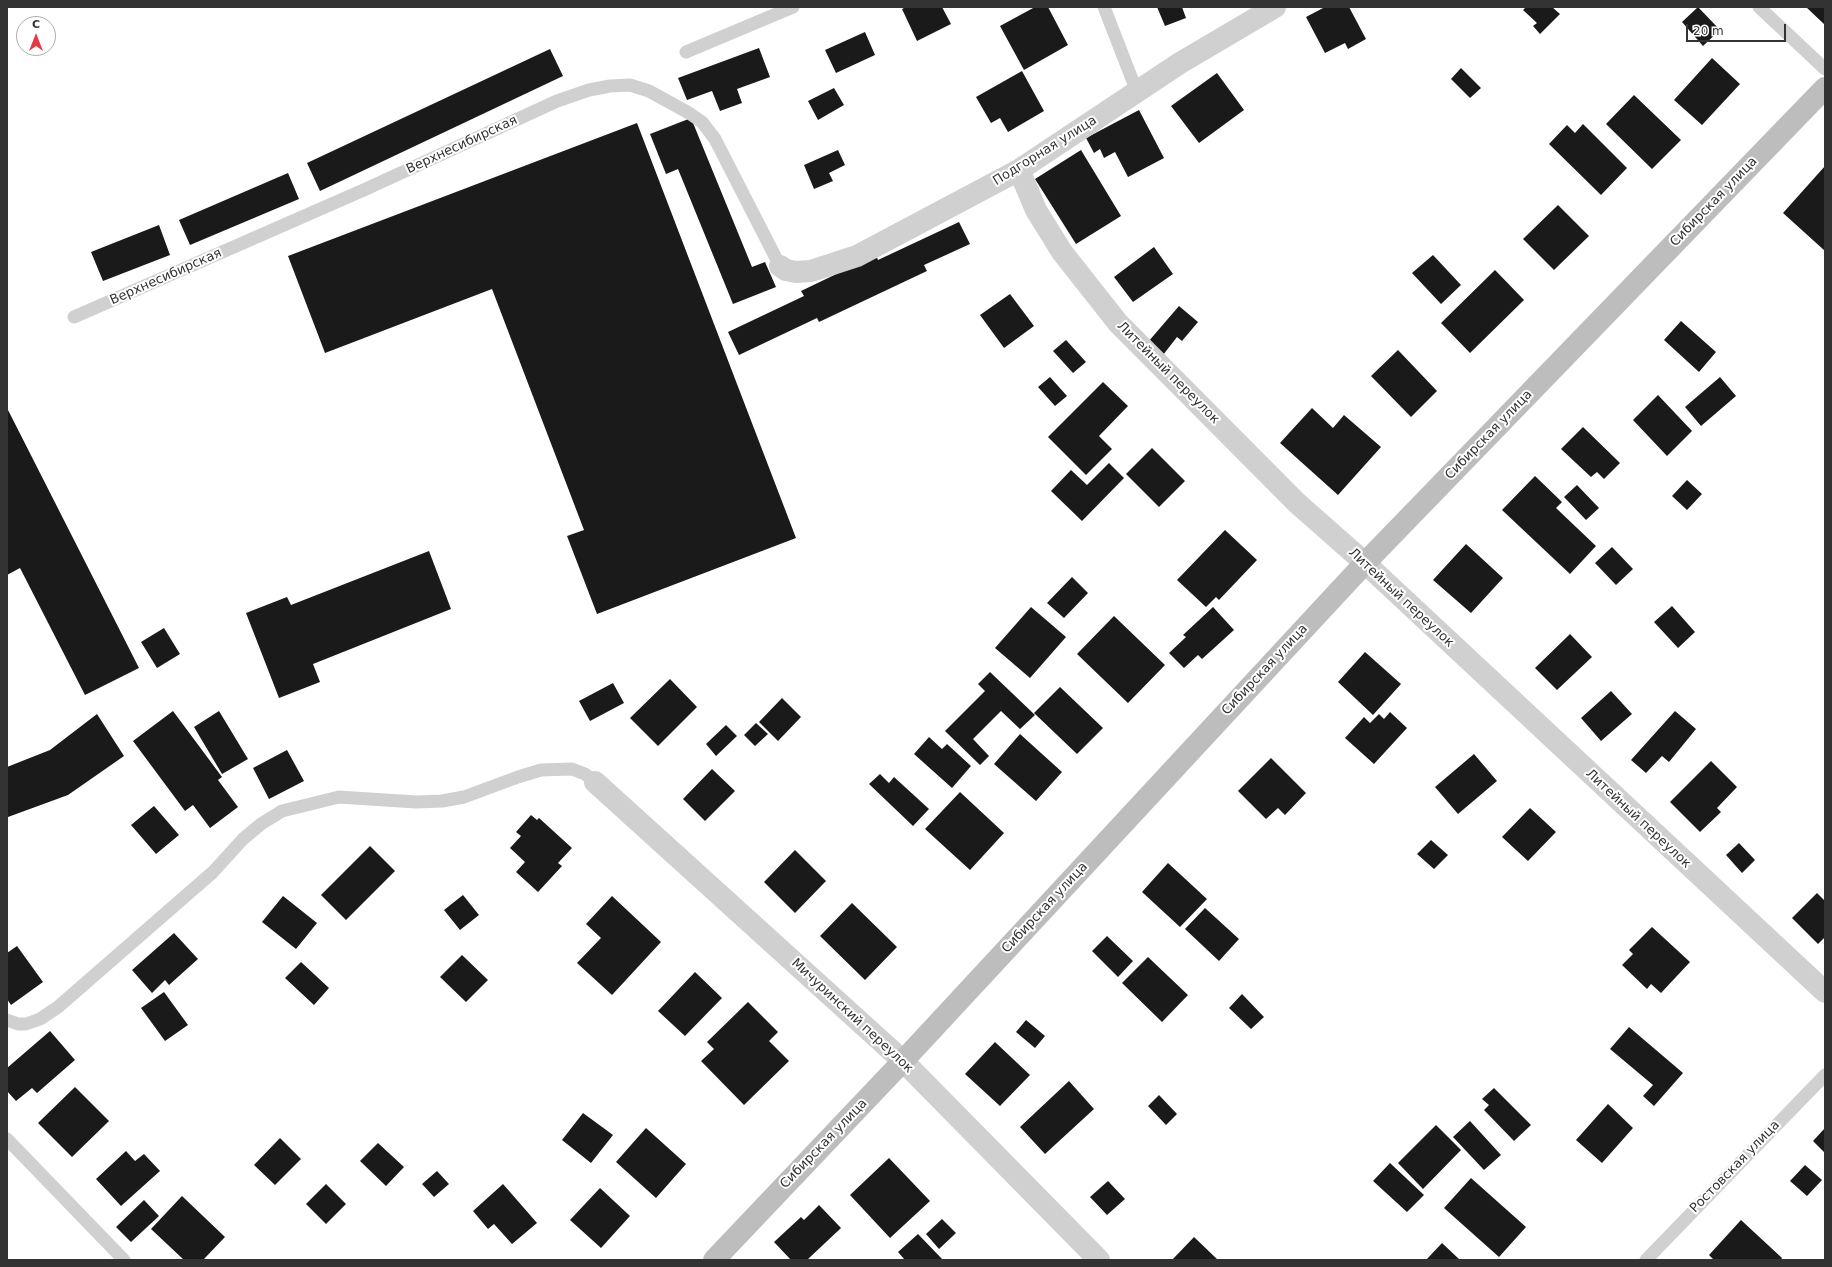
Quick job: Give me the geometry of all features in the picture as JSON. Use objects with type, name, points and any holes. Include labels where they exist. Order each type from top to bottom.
[{"type":"street","name":"Подгорная улица","points":[[780,266],[786,270],[796,272],[811,271],[856,256],[1019,170],[1180,63],[1275,7]]},
{"type":"street","name":"Сибирская улица","points":[[714,1260],[903,1062],[1365,563],[1825,88]]},
{"type":"street","name":"Литейный переулок","points":[[1019,170],[1036,210],[1062,252],[1118,323],[1297,503],[1365,563],[1825,992]]},
{"type":"street","name":"Мичуринский переулок","points":[[594,782],[903,1062],[1100,1260]]},
{"type":"lane","points":[[686,52],[793,7]]},
{"type":"lane","points":[[1104,7],[1136,92]]},
{"type":"lane","points":[[1759,7],[1825,69]]},
{"type":"lane","name":"Верхнесибирская","points":[[74,317],[366,189],[557,101],[589,90],[610,86],[630,85],[649,91],[689,112],[702,122],[715,139],[780,266]]},
{"type":"lane","points":[[7,1020],[18,1024],[26,1024],[40,1019],[58,1006],[213,872],[243,839],[261,824],[282,811],[339,797],[416,802],[464,797],[541,770],[572,769],[585,774],[594,782]]},
{"type":"lane","name":"Ростовская улица","points":[[1646,1260],[1825,1075]]},
{"type":"lane","points":[[7,1139],[124,1260]]},
{"type":"building","points":[[906,7],[942,7],[951,24],[917,41],[902,9]]},
{"type":"building","points":[[1035,7],[1048,7],[1068,45],[1024,70],[1000,26]]},
{"type":"building","points":[[1157,7],[1182,7],[1186,18],[1165,26]]},
{"type":"building","points":[[1325,7],[1349,7],[1366,39],[1348,49],[1345,43],[1325,53],[1306,17]]},
{"type":"building","points":[[1526,7],[1552,7],[1560,14],[1540,34],[1533,26],[1537,23],[1523,10]]},
{"type":"building","points":[[1698,7],[1720,30],[1703,46],[1682,22]]},
{"type":"building","points":[[1806,7],[1825,7],[1825,25]]},
{"type":"building","points":[[865,32],[875,55],[836,73],[825,50]]},
{"type":"building","points":[[759,48],[770,77],[737,89],[742,103],[720,111],[712,91],[687,100],[678,78]]},
{"type":"building","points":[[550,49],[563,76],[320,191],[307,163]]},
{"type":"building","points":[[1712,58],[1740,84],[1702,125],[1674,100]]},
{"type":"building","points":[[1461,68],[1481,88],[1470,98],[1451,79]]},
{"type":"building","points":[[1022,71],[1044,111],[1008,132],[1000,118],[991,123],[976,97]]},
{"type":"building","points":[[1217,73],[1244,110],[1199,143],[1171,106]]},
{"type":"building","points":[[834,88],[844,105],[818,120],[808,101]]},
{"type":"building","points":[[1634,95],[1681,140],[1652,169],[1606,124]]},
{"type":"building","points":[[1139,110],[1164,158],[1128,177],[1115,152],[1104,158],[1100,149],[1094,153],[1086,138]]},
{"type":"building","points":[[691,118],[752,267],[765,262],[776,287],[733,304],[678,169],[666,174],[650,134]]},
{"type":"building","points":[[637,123],[796,538],[597,614],[567,536],[584,530],[492,289],[325,353],[288,256]]},
{"type":"building","points":[[1583,124],[1627,168],[1601,195],[1549,144],[1567,125],[1575,133]]},
{"type":"building","points":[[838,150],[845,165],[829,173],[833,181],[814,189],[804,165]]},
{"type":"building","points":[[1081,150],[1121,216],[1076,244],[1035,179]]},
{"type":"building","points":[[1825,166],[1825,251],[1783,213]]},
{"type":"building","points":[[288,173],[299,199],[190,245],[179,220]]},
{"type":"building","points":[[1558,205],[1589,236],[1554,270],[1523,239]]},
{"type":"building","points":[[959,222],[970,244],[924,265],[927,271],[819,322],[817,318],[739,355],[728,332],[804,296],[801,291],[876,255],[878,260]]},
{"type":"building","points":[[159,225],[170,255],[103,281],[91,252]]},
{"type":"building","points":[[1154,247],[1173,274],[1133,302],[1114,277]]},
{"type":"building","points":[[1433,255],[1461,285],[1441,304],[1412,273]]},
{"type":"building","points":[[1495,270],[1524,300],[1470,353],[1441,323]]},
{"type":"building","points":[[1010,294],[1034,326],[1004,348],[980,315]]},
{"type":"building","points":[[1179,306],[1198,322],[1182,341],[1177,337],[1163,355],[1148,342]]},
{"type":"building","points":[[1681,321],[1716,352],[1699,372],[1664,340]]},
{"type":"building","points":[[1066,340],[1086,362],[1073,373],[1053,351]]},
{"type":"building","points":[[1398,350],[1437,391],[1411,417],[1371,376]]},
{"type":"building","points":[[1050,377],[1067,396],[1055,406],[1038,387]]},
{"type":"building","points":[[1720,377],[1736,396],[1701,426],[1685,407]]},
{"type":"building","points":[[1103,382],[1128,406],[1099,436],[1112,449],[1086,475],[1048,437]]},
{"type":"building","points":[[1658,395],[1692,431],[1667,456],[1633,420]]},
{"type":"building","points":[[7,408],[139,668],[85,695],[20,568],[7,575]]},
{"type":"building","points":[[1312,408],[1333,428],[1344,415],[1381,447],[1338,495],[1280,443]]},
{"type":"building","points":[[1583,427],[1620,463],[1604,479],[1597,472],[1591,477],[1561,449]]},
{"type":"building","points":[[1152,448],[1185,481],[1159,507],[1126,474]]},
{"type":"building","points":[[1109,463],[1124,478],[1082,521],[1051,491],[1071,470],[1087,485]]},
{"type":"building","points":[[1535,476],[1562,502],[1556,508],[1596,546],[1570,574],[1502,510]]},
{"type":"building","points":[[1687,480],[1702,494],[1687,510],[1672,496]]},
{"type":"building","points":[[1577,485],[1599,508],[1586,520],[1564,497]]},
{"type":"building","points":[[1225,530],[1257,560],[1219,600],[1216,597],[1206,607],[1177,580]]},
{"type":"building","points":[[1466,544],[1503,578],[1471,613],[1433,580]]},
{"type":"building","points":[[1612,547],[1633,569],[1616,585],[1595,563]]},
{"type":"building","points":[[429,551],[451,609],[313,664],[320,682],[279,698],[246,613],[287,597],[291,605]]},
{"type":"building","points":[[1072,577],[1088,593],[1064,618],[1047,603]]},
{"type":"building","points":[[1672,606],[1695,632],[1678,648],[1654,622]]},
{"type":"building","points":[[1031,607],[1066,637],[1030,678],[995,648]]},
{"type":"building","points":[[1213,607],[1234,630],[1202,659],[1198,655],[1184,668],[1169,653],[1186,637],[1183,635]]},
{"type":"building","points":[[1114,616],[1165,665],[1128,703],[1077,654]]},
{"type":"building","points":[[164,628],[180,654],[157,668],[141,642]]},
{"type":"building","points":[[1570,634],[1592,657],[1557,690],[1535,668]]},
{"type":"building","points":[[1365,652],[1401,684],[1373,715],[1338,682]]},
{"type":"building","points":[[990,672],[1035,715],[1020,729],[1001,711],[973,739],[989,756],[980,765],[945,731],[985,691],[978,684]]},
{"type":"building","points":[[670,679],[697,707],[658,746],[630,718]]},
{"type":"building","points":[[613,683],[624,703],[590,721],[579,701]]},
{"type":"building","points":[[1060,687],[1103,728],[1077,754],[1034,713]]},
{"type":"building","points":[[1611,691],[1632,714],[1601,741],[1581,718]]},
{"type":"building","points":[[782,698],[801,717],[778,741],[759,722]]},
{"type":"building","points":[[173,711],[222,777],[218,780],[238,807],[210,828],[193,805],[185,811],[133,741]]},
{"type":"building","points":[[219,711],[248,759],[222,774],[194,727]]},
{"type":"building","points":[[1675,711],[1696,729],[1669,762],[1662,756],[1646,773],[1631,760]]},
{"type":"building","points":[[1390,712],[1407,728],[1374,764],[1345,738],[1364,717],[1370,723],[1379,714],[1384,719]]},
{"type":"building","points":[[97,714],[124,756],[68,795],[8,817],[7,767],[50,750]]},
{"type":"building","points":[[756,723],[768,734],[755,746],[744,735]]},
{"type":"building","points":[[726,725],[737,736],[716,756],[706,744]]},
{"type":"building","points":[[1020,734],[1062,772],[1036,801],[994,764]]},
{"type":"building","points":[[929,737],[942,749],[947,744],[971,766],[952,788],[914,754]]},
{"type":"building","points":[[287,750],[304,781],[269,799],[253,768]]},
{"type":"building","points":[[1474,754],[1497,781],[1458,814],[1435,787]]},
{"type":"building","points":[[1271,758],[1306,793],[1285,815],[1278,808],[1266,819],[1238,791]]},
{"type":"building","points":[[1711,761],[1737,787],[1717,808],[1721,812],[1700,832],[1670,802]]},
{"type":"building","points":[[712,769],[735,791],[705,821],[683,799]]},
{"type":"building","points":[[880,774],[889,783],[894,777],[929,809],[913,826],[869,784]]},
{"type":"building","points":[[960,792],[1004,833],[970,870],[925,829]]},
{"type":"building","points":[[154,806],[179,835],[156,854],[131,825]]},
{"type":"building","points":[[1530,808],[1556,832],[1528,861],[1502,837]]},
{"type":"building","points":[[531,815],[537,820],[539,818],[572,848],[558,863],[562,866],[538,892],[516,872],[525,862],[510,848],[521,836],[516,832]]},
{"type":"building","points":[[1431,840],[1448,855],[1434,869],[1417,854]]},
{"type":"building","points":[[1739,843],[1755,860],[1742,873],[1726,855]]},
{"type":"building","points":[[370,846],[395,871],[346,920],[321,895]]},
{"type":"building","points":[[795,850],[826,881],[795,913],[764,882]]},
{"type":"building","points":[[1168,863],[1207,899],[1180,927],[1142,892]]},
{"type":"building","points":[[1817,893],[1825,901],[1825,937],[1818,944],[1792,918]]},
{"type":"building","points":[[463,895],[479,915],[460,930],[444,910]]},
{"type":"building","points":[[283,896],[317,923],[296,949],[262,922]]},
{"type":"building","points":[[612,896],[661,942],[612,995],[577,963],[601,938],[586,924]]},
{"type":"building","points":[[852,903],[897,947],[865,980],[820,936]]},
{"type":"building","points":[[1205,908],[1239,939],[1219,961],[1185,929]]},
{"type":"building","points":[[1652,927],[1690,962],[1661,993],[1651,984],[1647,989],[1622,965],[1633,954],[1629,950]]},
{"type":"building","points":[[174,933],[198,959],[169,985],[165,980],[152,993],[132,970]]},
{"type":"building","points":[[1107,936],[1133,961],[1118,977],[1092,951]]},
{"type":"building","points":[[17,946],[43,982],[11,1005],[7,999],[7,953]]},
{"type":"building","points":[[462,955],[488,980],[466,1002],[440,977]]},
{"type":"building","points":[[1148,957],[1188,995],[1162,1022],[1122,983]]},
{"type":"building","points":[[301,962],[329,988],[314,1005],[285,978]]},
{"type":"building","points":[[695,972],[722,998],[685,1036],[658,1011]]},
{"type":"building","points":[[164,992],[188,1025],[165,1041],[141,1008]]},
{"type":"building","points":[[1242,994],[1264,1017],[1251,1029],[1229,1008]]},
{"type":"building","points":[[748,1002],[778,1032],[769,1041],[789,1061],[744,1105],[701,1061],[714,1049],[707,1042]]},
{"type":"building","points":[[1026,1020],[1045,1036],[1035,1048],[1016,1032]]},
{"type":"building","points":[[1629,1027],[1683,1073],[1654,1106],[1643,1096],[1653,1085],[1610,1049]]},
{"type":"building","points":[[50,1031],[75,1060],[37,1093],[32,1088],[16,1101],[7,1091],[7,1068]]},
{"type":"building","points":[[995,1042],[1030,1075],[1000,1106],[965,1074]]},
{"type":"building","points":[[1069,1081],[1094,1109],[1045,1154],[1020,1127]]},
{"type":"building","points":[[75,1087],[109,1121],[72,1157],[38,1123]]},
{"type":"building","points":[[1494,1088],[1531,1125],[1514,1141],[1484,1110],[1489,1105],[1482,1099]]},
{"type":"building","points":[[1159,1095],[1177,1114],[1166,1125],[1148,1106]]},
{"type":"building","points":[[1608,1104],[1633,1128],[1602,1163],[1576,1140]]},
{"type":"building","points":[[583,1113],[613,1135],[591,1163],[562,1140]]},
{"type":"building","points":[[1470,1121],[1501,1155],[1484,1170],[1453,1137]]},
{"type":"building","points":[[1436,1125],[1461,1150],[1423,1189],[1398,1163]]},
{"type":"building","points":[[646,1128],[686,1164],[656,1198],[616,1162]]},
{"type":"building","points":[[1825,1128],[1825,1153],[1813,1141]]},
{"type":"building","points":[[280,1138],[301,1159],[275,1185],[254,1165]]},
{"type":"building","points":[[378,1143],[404,1167],[386,1186],[360,1161]]},
{"type":"building","points":[[126,1151],[135,1161],[144,1154],[160,1171],[121,1206],[96,1179]]},
{"type":"building","points":[[889,1158],[930,1201],[890,1238],[850,1195]]},
{"type":"building","points":[[1390,1163],[1424,1195],[1407,1212],[1373,1181]]},
{"type":"building","points":[[1805,1165],[1822,1180],[1807,1196],[1790,1181]]},
{"type":"building","points":[[437,1171],[449,1184],[434,1197],[422,1184]]},
{"type":"building","points":[[1471,1178],[1526,1227],[1499,1257],[1444,1208]]},
{"type":"building","points":[[1108,1181],[1125,1199],[1107,1215],[1090,1197]]},
{"type":"building","points":[[326,1184],[346,1204],[326,1224],[306,1204]]},
{"type":"building","points":[[503,1184],[537,1223],[512,1244],[494,1224],[488,1229],[473,1211]]},
{"type":"building","points":[[600,1188],[630,1216],[601,1248],[570,1220]]},
{"type":"building","points":[[182,1196],[225,1237],[203,1260],[184,1260],[151,1229]]},
{"type":"building","points":[[144,1200],[159,1216],[131,1242],[116,1227]]},
{"type":"building","points":[[819,1205],[841,1228],[807,1260],[791,1260],[774,1242],[801,1217],[804,1220]]},
{"type":"building","points":[[942,1219],[956,1233],[939,1249],[926,1234]]},
{"type":"building","points":[[1741,1220],[1782,1258],[1781,1260],[1714,1260],[1709,1255]]},
{"type":"building","points":[[918,1234],[943,1260],[905,1260],[898,1252]]},
{"type":"building","points":[[1194,1237],[1218,1260],[1172,1260]]},
{"type":"building","points":[[1442,1243],[1460,1260],[1426,1260]]}]
